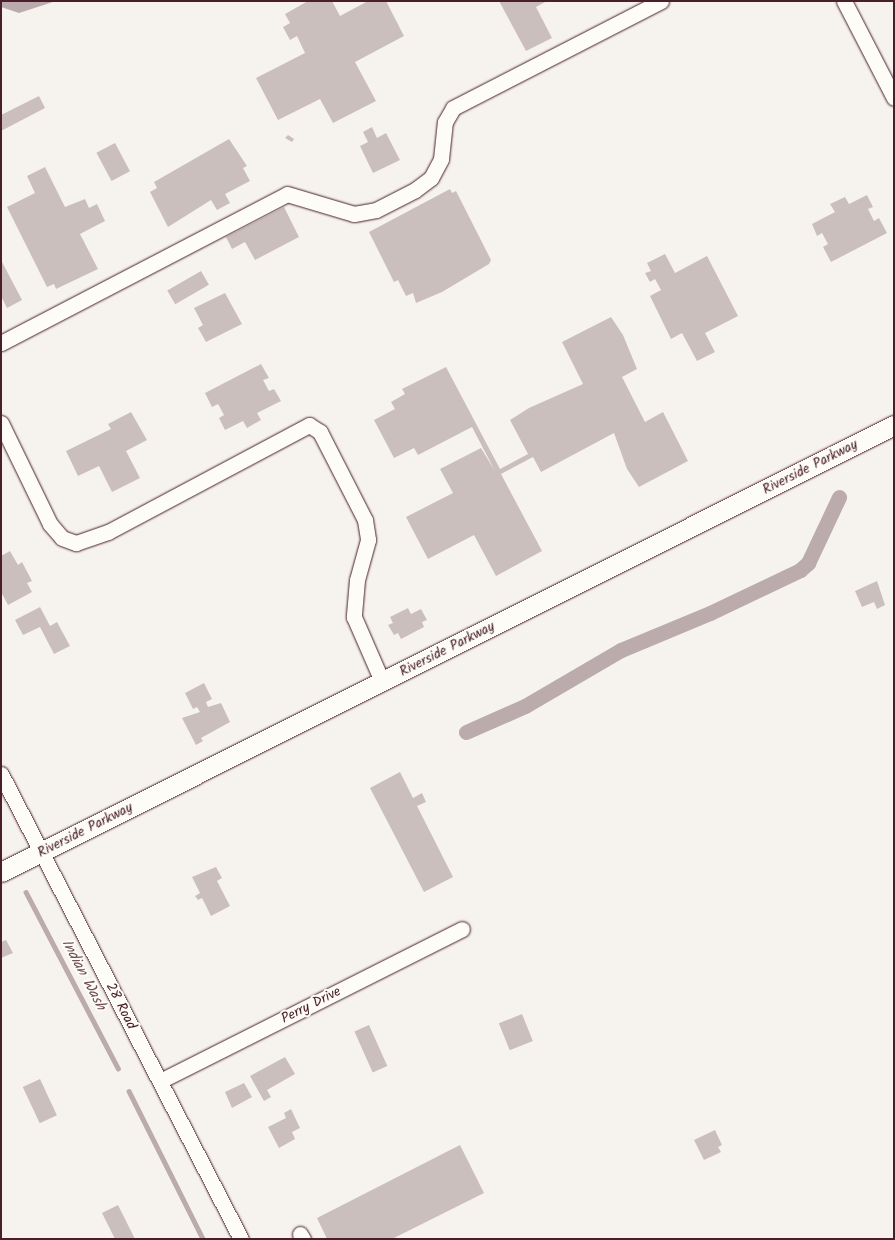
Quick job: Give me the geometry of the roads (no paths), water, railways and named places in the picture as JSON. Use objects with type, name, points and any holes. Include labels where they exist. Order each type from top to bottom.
[{"type":"main road","name":"Riverside Parkway","points":[[1,872],[894,425]]},
{"type":"street","points":[[1,343],[286,194],[354,214],[376,210],[416,190],[431,178],[441,159],[445,122],[453,108],[661,1]]},
{"type":"street","points":[[844,1],[894,98]]},
{"type":"street","points":[[1,423],[50,524],[62,538],[76,543],[108,532],[309,425],[320,432],[366,520],[368,540],[357,580],[354,617],[382,681]]},
{"type":"street","name":"28 Road","points":[[1,774],[241,1239]]},
{"type":"street","name":"Perry Drive","points":[[160,1081],[462,929]]},
{"type":"waterway","points":[[466,732],[525,706],[621,650],[710,613],[800,570],[808,563],[839,497]]},
{"type":"waterway","name":"Indian Wash","points":[[26,892],[118,1068]]},
{"type":"waterway","name":"Indian Wash","points":[[129,1091],[203,1239]]}]
